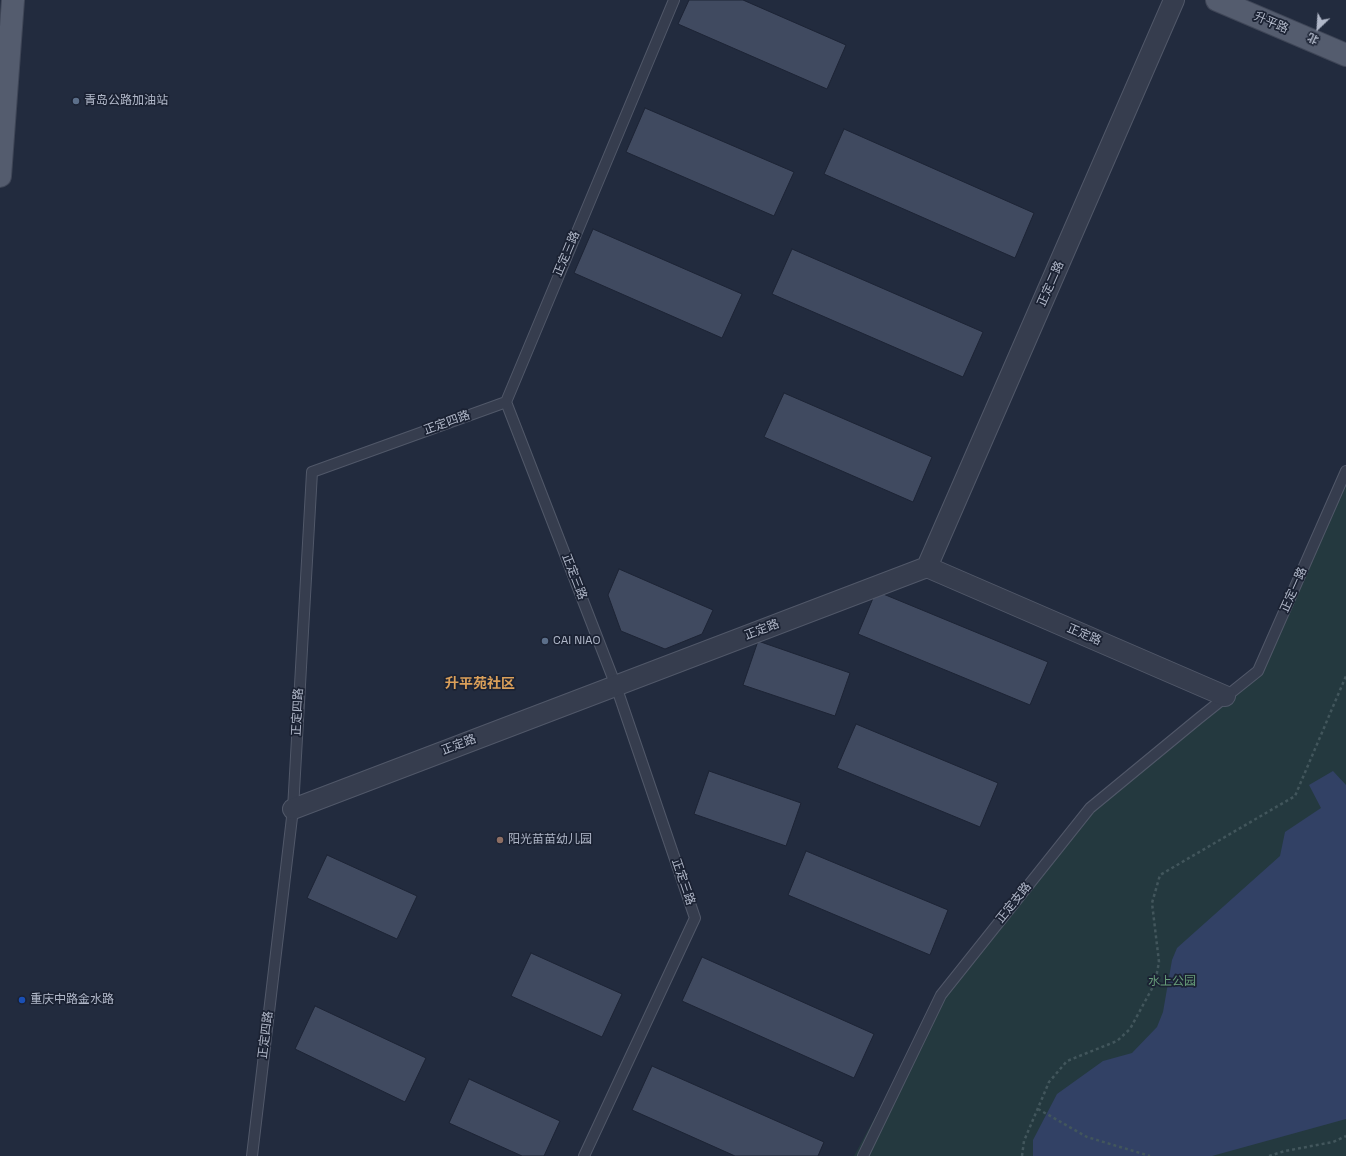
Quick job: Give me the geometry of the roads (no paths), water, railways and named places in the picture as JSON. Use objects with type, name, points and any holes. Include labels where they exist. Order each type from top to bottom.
[{"type":"main road","points":[[0,176],[13,0]]},
{"type":"main road","name":"升平路","points":[[1217,0],[1346,55]]},
{"type":"street","name":"正定二路","points":[[927,568],[1174,0]]},
{"type":"street","name":"正定路","points":[[293,809],[927,568],[1225,696]]},
{"type":"lane","name":"正定三路","points":[[584,1156],[695,918],[616,686],[506,402],[674,0]]},
{"type":"lane","name":"正定四路","points":[[252,1156],[293,809],[312,472],[506,402]]},
{"type":"lane","name":"正定一路","points":[[1225,696],[1258,671],[1346,471]]},
{"type":"lane","name":"正定支路","points":[[864,1156],[941,995],[1090,808],[1225,696]]},
{"type":"water","points":[[1333,771],[1346,785],[1346,1119],[1212,1156],[1033,1156],[1033,1140],[1057,1094],[1103,1061],[1132,1053],[1157,1027],[1163,1012],[1172,960],[1177,948],[1280,856],[1285,832],[1321,808],[1309,785]]},
{"type":"place","name":"青岛公路加油站","points":[[76,101]]},
{"type":"place","name":"CAI NIAO","points":[[545,641]]},
{"type":"place","name":"阳光苗苗幼儿园","points":[[500,840]]},
{"type":"place","name":"重庆中路金水路","points":[[22,1000]]},
{"type":"district","name":"升平苑社区","points":[[480,684]]},
{"type":"park label","name":"水上公园","points":[[1172,982]]}]
